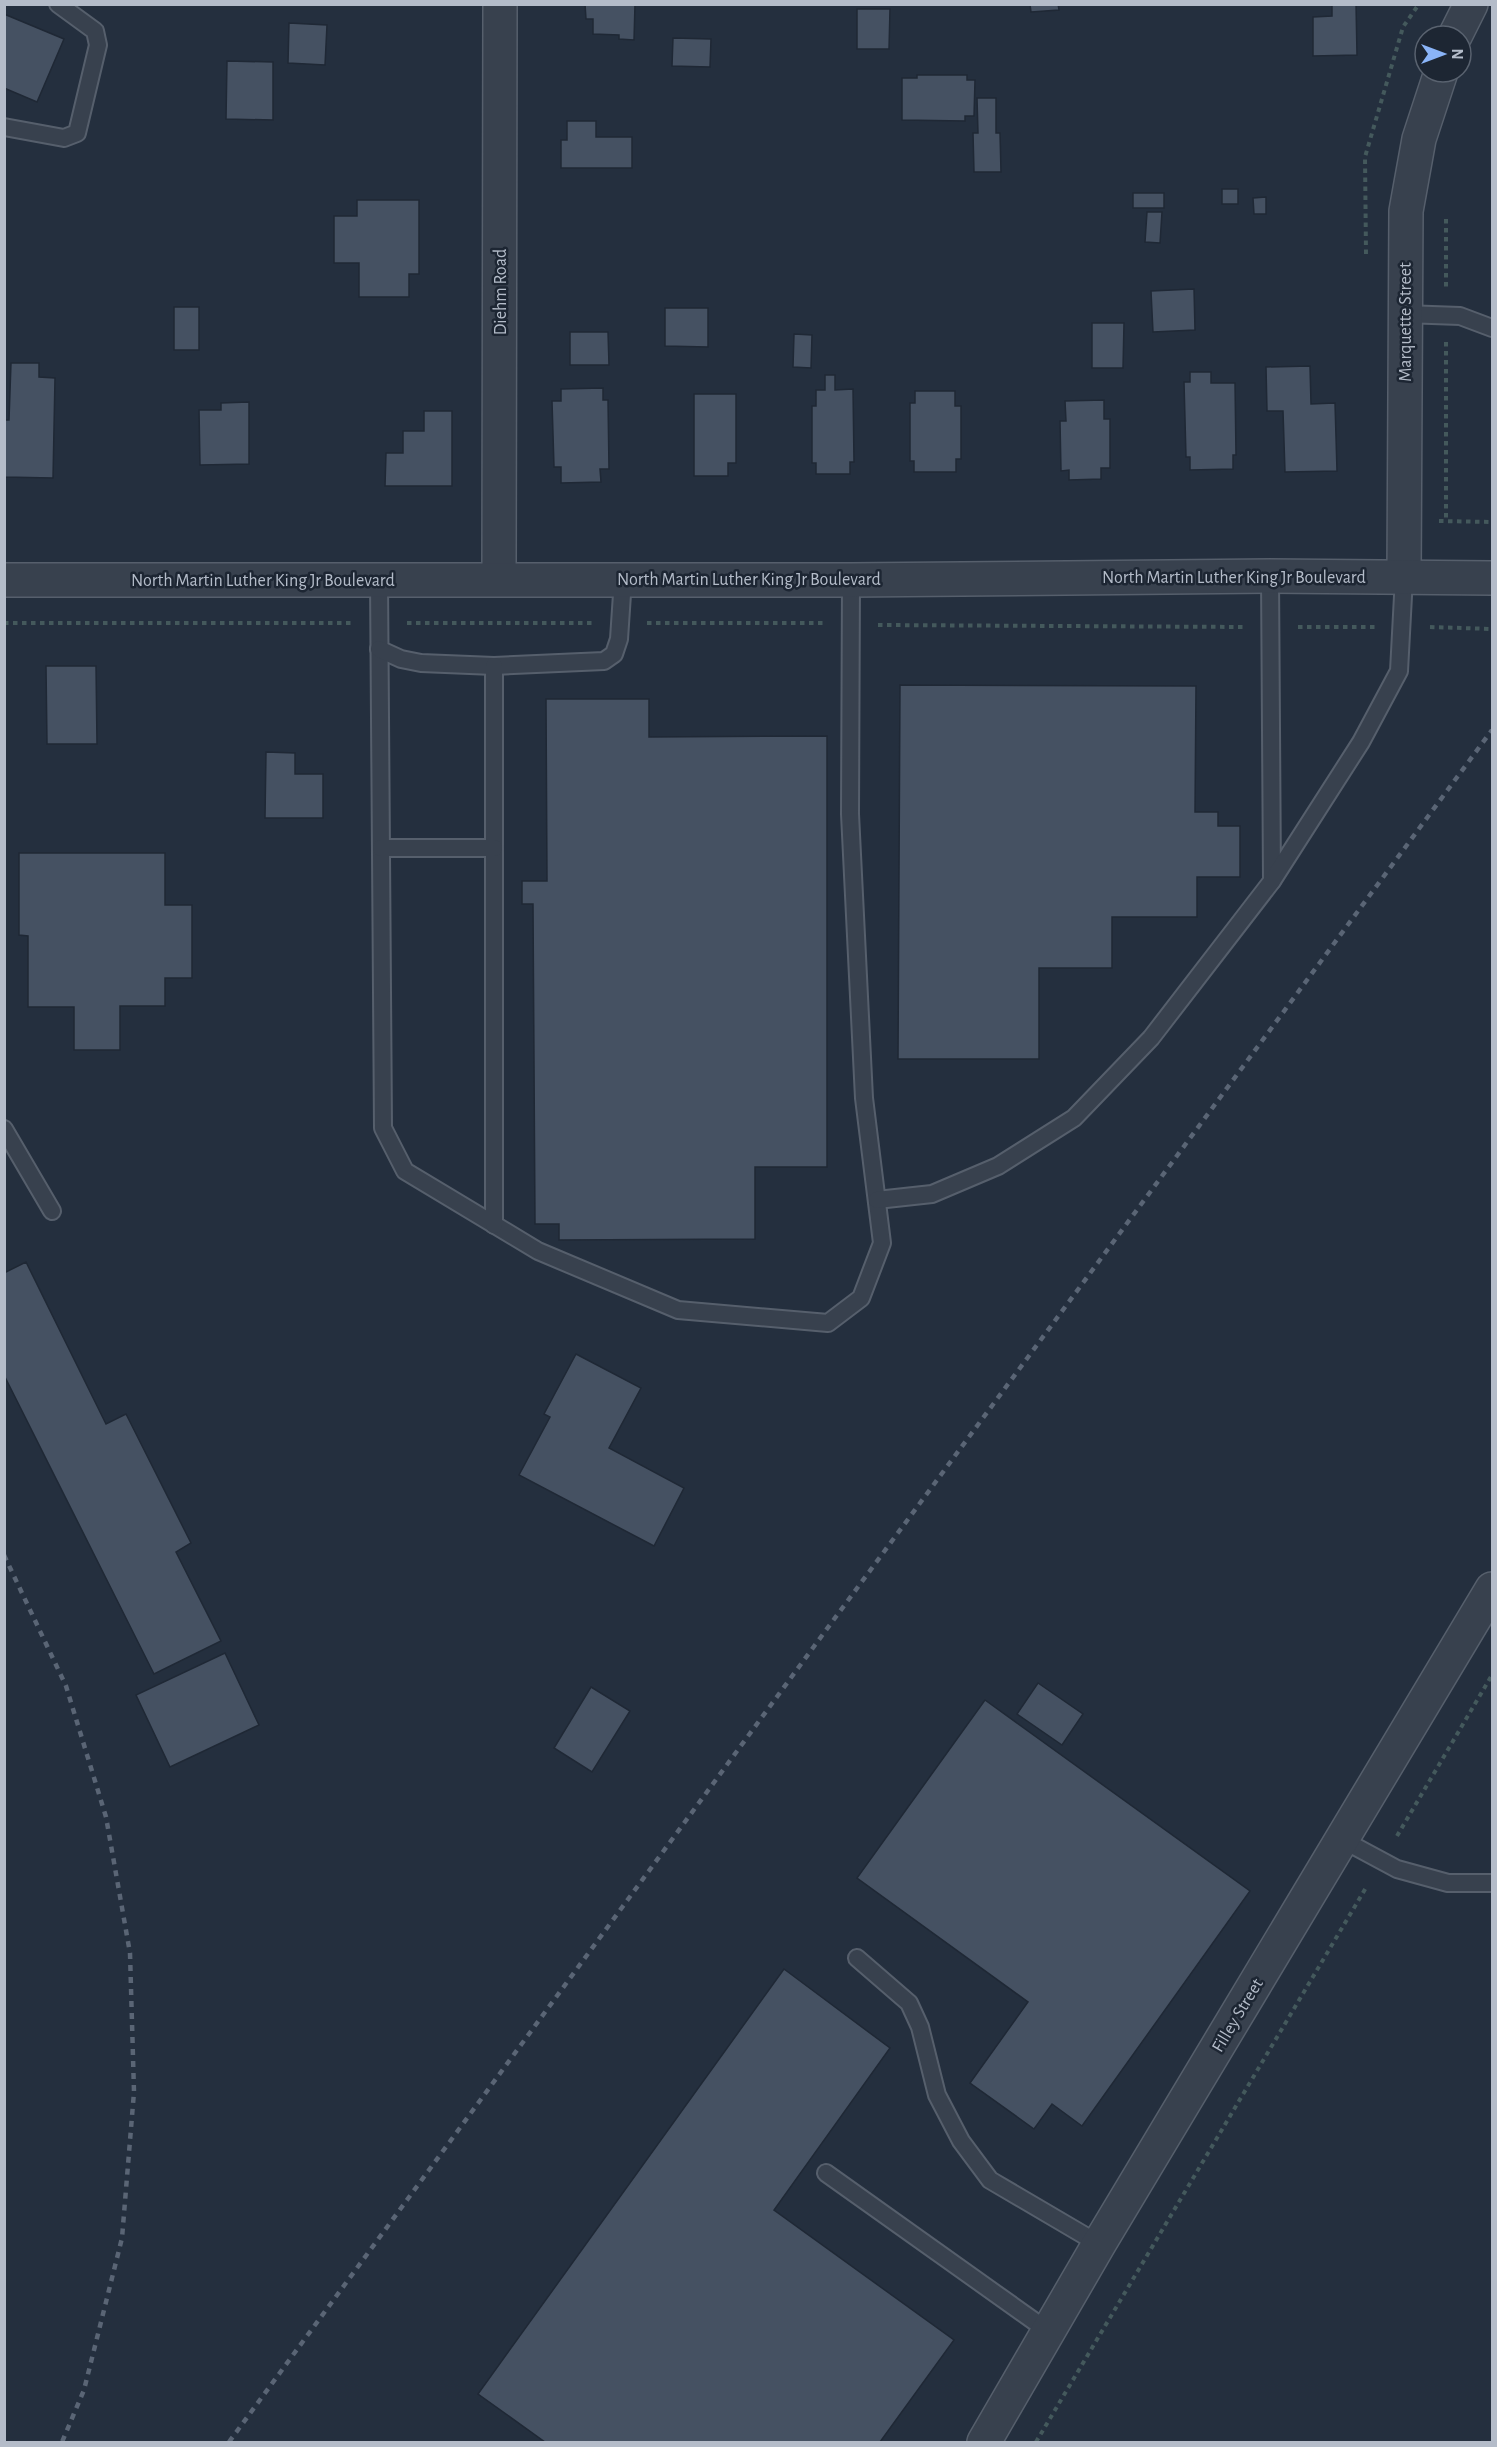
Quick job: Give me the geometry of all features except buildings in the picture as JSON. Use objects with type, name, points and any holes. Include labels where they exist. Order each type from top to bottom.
[{"type":"street","name":"Diehm Road","points":[[499,579],[500,4]]},
{"type":"street","points":[[1461,24],[1471,4]]},
{"type":"street","name":"Marquette Street","points":[[1404,577],[1406,211],[1419,139],[1437,84]]},
{"type":"street","name":"North Martin Luther King Jr Boulevard","points":[[4,580],[851,580],[1270,576],[1492,578]]},
{"type":"street","name":"Filley Street","points":[[984,2442],[1099,2244],[1492,1589]]},
{"type":"lane","points":[[4,127],[64,138],[77,133],[98,45],[95,31],[57,4]]},
{"type":"lane","points":[[1404,314],[1460,316],[1492,328]]},
{"type":"lane","points":[[1270,576],[1272,881]]},
{"type":"lane","points":[[877,1200],[932,1194],[998,1166],[1074,1118],[1151,1038],[1272,881],[1361,742],[1399,671],[1404,577]]},
{"type":"lane","points":[[379,649],[401,659],[421,663],[494,666],[604,661],[614,654],[619,639],[623,579]]},
{"type":"lane","points":[[379,580],[383,1128],[405,1171],[538,1251],[678,1310],[828,1323],[861,1298],[882,1243],[864,1098],[851,825],[851,580]]},
{"type":"lane","points":[[494,666],[494,1225]]},
{"type":"lane","points":[[381,848],[494,848]]},
{"type":"lane","points":[[4,1129],[52,1211]]},
{"type":"lane","points":[[1343,1840],[1397,1869],[1448,1883],[1492,1883]]},
{"type":"lane","points":[[857,1958],[909,2003],[920,2027],[937,2096],[961,2141],[990,2180],[1099,2244]]},
{"type":"lane","points":[[826,2173],[1048,2331]]},
{"type":"path","points":[[1446,214],[1446,521]]},
{"type":"path","points":[[4,623],[852,623],[902,627],[1492,628]]},
{"type":"path","points":[[1036,2442],[1492,1675]]},
{"type":"railway","points":[[229,2442],[1492,730]]},
{"type":"railway","points":[[4,1555],[66,1686],[106,1817],[130,1953],[134,2092],[122,2238],[84,2390],[62,2442]]}]
